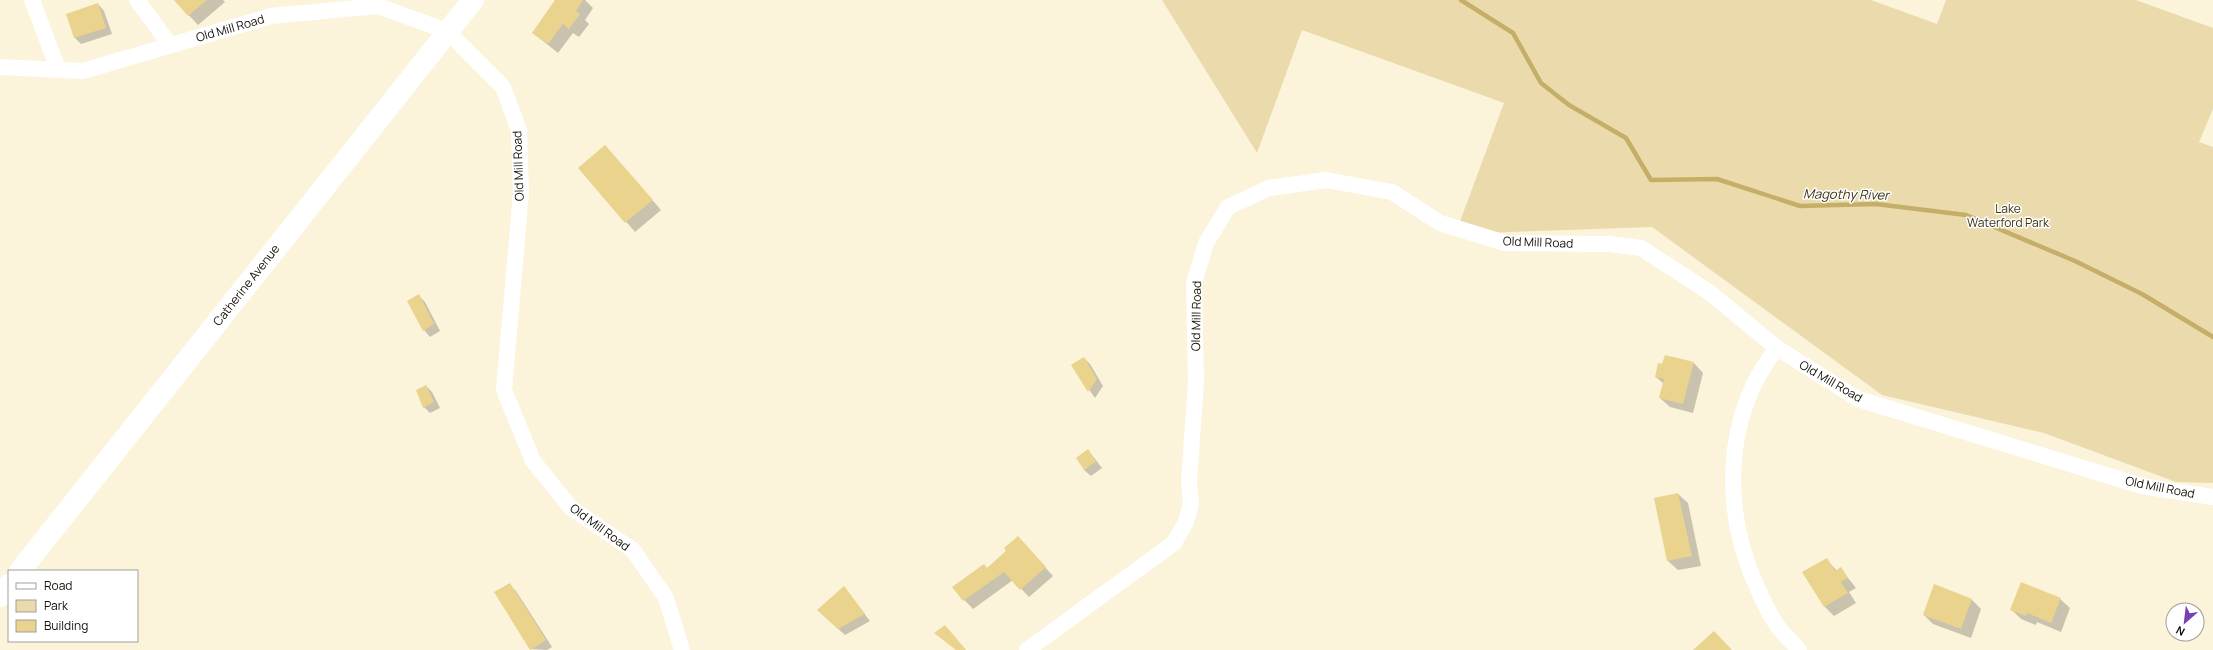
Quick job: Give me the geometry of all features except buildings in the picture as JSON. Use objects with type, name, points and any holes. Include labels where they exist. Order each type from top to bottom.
[{"type":"street","points":[[32,0],[58,69]]},
{"type":"street","points":[[137,0],[170,45]]},
{"type":"street","name":"Catherine Avenue","points":[[21,570],[473,0]]},
{"type":"street","name":"Old Mill Road","points":[[0,67],[83,71],[271,16],[378,6],[447,31],[503,88],[519,130],[520,193],[504,390],[533,461],[572,508],[633,550],[666,598],[682,650]]},
{"type":"street","name":"Old Mill Road","points":[[1027,650],[1174,543],[1186,522],[1191,504],[1189,481],[1196,382],[1194,283],[1206,243],[1228,207],[1269,188],[1326,180],[1392,192],[1440,223],[1504,243],[1609,244],[1641,248],[1709,292],[1777,348],[1858,399],[2142,486],[2213,497]]},
{"type":"street","points":[[1777,348],[1766,363],[1753,386],[1738,432],[1732,472],[1734,511],[1748,568],[1761,596],[1778,627],[1800,650]]},
{"type":"street","points":[[0,596],[8,586]]},
{"type":"green space","name":"Lake Waterford Park","points":[[1162,0],[1871,0],[1937,24],[1946,0],[2136,0],[2213,28],[2213,109],[2199,142],[2213,147],[2213,483],[2176,482],[2044,433],[1882,395],[1652,227],[1481,233],[1459,224],[1504,103],[1302,30],[1257,153]]},
{"type":"waterway","name":"Magothy River","points":[[1461,0],[1513,33],[1541,83],[1569,105],[1626,138],[1651,180],[1717,179],[1800,206],[1876,204],[1966,215],[2075,261],[2142,294],[2213,337]]}]
